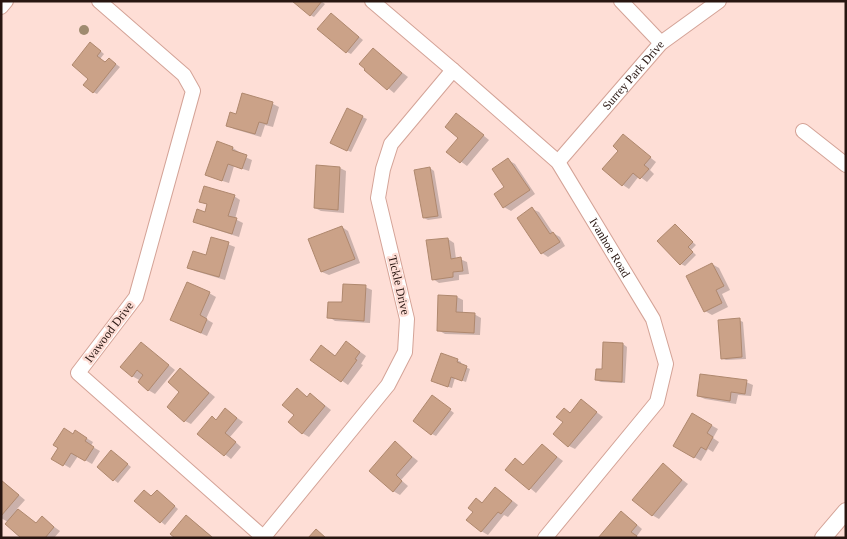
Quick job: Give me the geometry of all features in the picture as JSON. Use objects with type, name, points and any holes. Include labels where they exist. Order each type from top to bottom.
[{"type":"street","points":[[1,7],[6,1]]},
{"type":"street","name":"Ivawood Drive","points":[[99,1],[184,74],[194,91],[136,298],[78,373],[263,538]]},
{"type":"street","name":"Ivanhoe Road","points":[[372,1],[558,162],[653,319],[666,364],[657,402],[545,538]]},
{"type":"street","points":[[621,1],[661,43]]},
{"type":"street","name":"Surrey Park Drive","points":[[558,162],[661,43],[719,1]]},
{"type":"street","name":"Tickle Drive","points":[[263,538],[388,385],[405,352],[407,319],[378,198],[383,169],[391,144],[453,70]]},
{"type":"street","points":[[803,131],[846,165]]},
{"type":"street","points":[[823,538],[846,511]]},
{"type":"building","points":[[292,1],[322,1],[310,16]]},
{"type":"building","points":[[331,13],[359,37],[346,53],[317,29]]},
{"type":"building","points":[[90,42],[101,51],[97,56],[105,62],[109,58],[116,64],[93,93],[83,85],[88,79],[72,65]]},
{"type":"building","points":[[373,48],[402,73],[387,90],[359,64]]},
{"type":"building","points":[[242,93],[273,102],[267,124],[259,122],[255,134],[226,126],[230,112],[236,114]]},
{"type":"building","points":[[347,108],[363,116],[347,151],[330,143]]},
{"type":"building","points":[[456,113],[484,135],[460,163],[446,152],[458,138],[445,127]]},
{"type":"building","points":[[623,134],[651,157],[644,165],[649,169],[640,179],[633,173],[622,186],[602,169],[618,151],[613,146]]},
{"type":"building","points":[[217,141],[233,147],[232,150],[247,155],[242,169],[228,164],[222,181],[205,175]]},
{"type":"building","points":[[508,158],[530,190],[503,208],[494,194],[504,187],[492,169]]},
{"type":"building","points":[[316,165],[340,167],[338,210],[314,208]]},
{"type":"building","points":[[430,167],[438,216],[423,218],[414,170]]},
{"type":"building","points":[[204,186],[235,195],[228,216],[237,218],[232,234],[193,222],[197,209],[205,212],[207,204],[199,202]]},
{"type":"building","points":[[532,207],[550,234],[553,232],[560,242],[541,254],[517,218]]},
{"type":"building","points":[[675,224],[693,242],[688,247],[693,252],[680,265],[657,241]]},
{"type":"building","points":[[342,226],[355,259],[321,272],[308,239]]},
{"type":"building","points":[[211,237],[229,242],[219,277],[187,268],[193,251],[206,255]]},
{"type":"building","points":[[448,238],[451,259],[461,257],[463,271],[453,272],[453,277],[432,280],[426,240]]},
{"type":"building","points":[[712,263],[724,286],[716,290],[722,303],[704,312],[686,276]]},
{"type":"building","points":[[187,282],[210,292],[200,315],[207,319],[201,333],[170,320]]},
{"type":"building","points":[[343,284],[366,285],[364,321],[327,318],[328,302],[342,302]]},
{"type":"building","points":[[438,295],[457,296],[456,312],[475,313],[474,333],[437,331]]},
{"type":"building","points":[[740,318],[742,357],[721,359],[718,320]]},
{"type":"building","points":[[346,341],[360,352],[355,359],[357,360],[341,382],[310,360],[321,345],[335,356]]},
{"type":"building","points":[[141,342],[169,365],[148,391],[138,382],[143,375],[137,370],[132,377],[120,367]]},
{"type":"building","points":[[603,342],[623,343],[622,382],[595,380],[596,369],[602,369]]},
{"type":"building","points":[[441,353],[458,359],[457,362],[467,366],[462,381],[451,377],[448,387],[431,381]]},
{"type":"building","points":[[180,368],[209,393],[184,422],[167,407],[179,392],[168,382]]},
{"type":"building","points":[[700,374],[747,380],[745,394],[731,392],[730,401],[697,396]]},
{"type":"building","points":[[297,388],[307,397],[310,393],[325,406],[302,434],[288,422],[294,415],[282,405]]},
{"type":"building","points":[[432,395],[451,409],[431,435],[413,421]]},
{"type":"building","points":[[581,399],[597,412],[568,447],[553,434],[563,422],[556,417],[564,408],[570,413]]},
{"type":"building","points":[[225,408],[237,418],[225,433],[236,442],[224,456],[197,434],[212,416],[216,420]]},
{"type":"building","points":[[692,413],[712,425],[707,433],[713,437],[706,450],[701,447],[694,458],[673,446]]},
{"type":"building","points":[[64,428],[73,434],[75,430],[87,438],[85,441],[94,447],[85,461],[71,453],[63,466],[51,459],[58,448],[53,445]]},
{"type":"building","points":[[395,441],[412,457],[396,475],[402,481],[393,492],[369,471]]},
{"type":"building","points":[[542,444],[557,457],[529,490],[505,470],[515,458],[523,465]]},
{"type":"building","points":[[111,450],[128,464],[113,481],[97,467]]},
{"type":"building","points":[[663,463],[682,480],[652,516],[632,500]]},
{"type":"building","points":[[1,480],[19,495],[1,516]]},
{"type":"building","points":[[495,487],[512,501],[501,514],[498,512],[481,532],[466,520],[473,512],[468,508],[476,498],[482,503]]},
{"type":"building","points":[[144,490],[151,496],[157,490],[175,506],[160,523],[134,501]]},
{"type":"building","points":[[18,509],[36,523],[42,516],[54,527],[45,538],[21,538],[5,524]]},
{"type":"building","points":[[621,511],[637,525],[631,532],[637,536],[635,538],[598,538]]},
{"type":"building","points":[[186,515],[213,538],[175,538],[170,534]]},
{"type":"building","points":[[316,529],[326,538],[308,538]]}]
